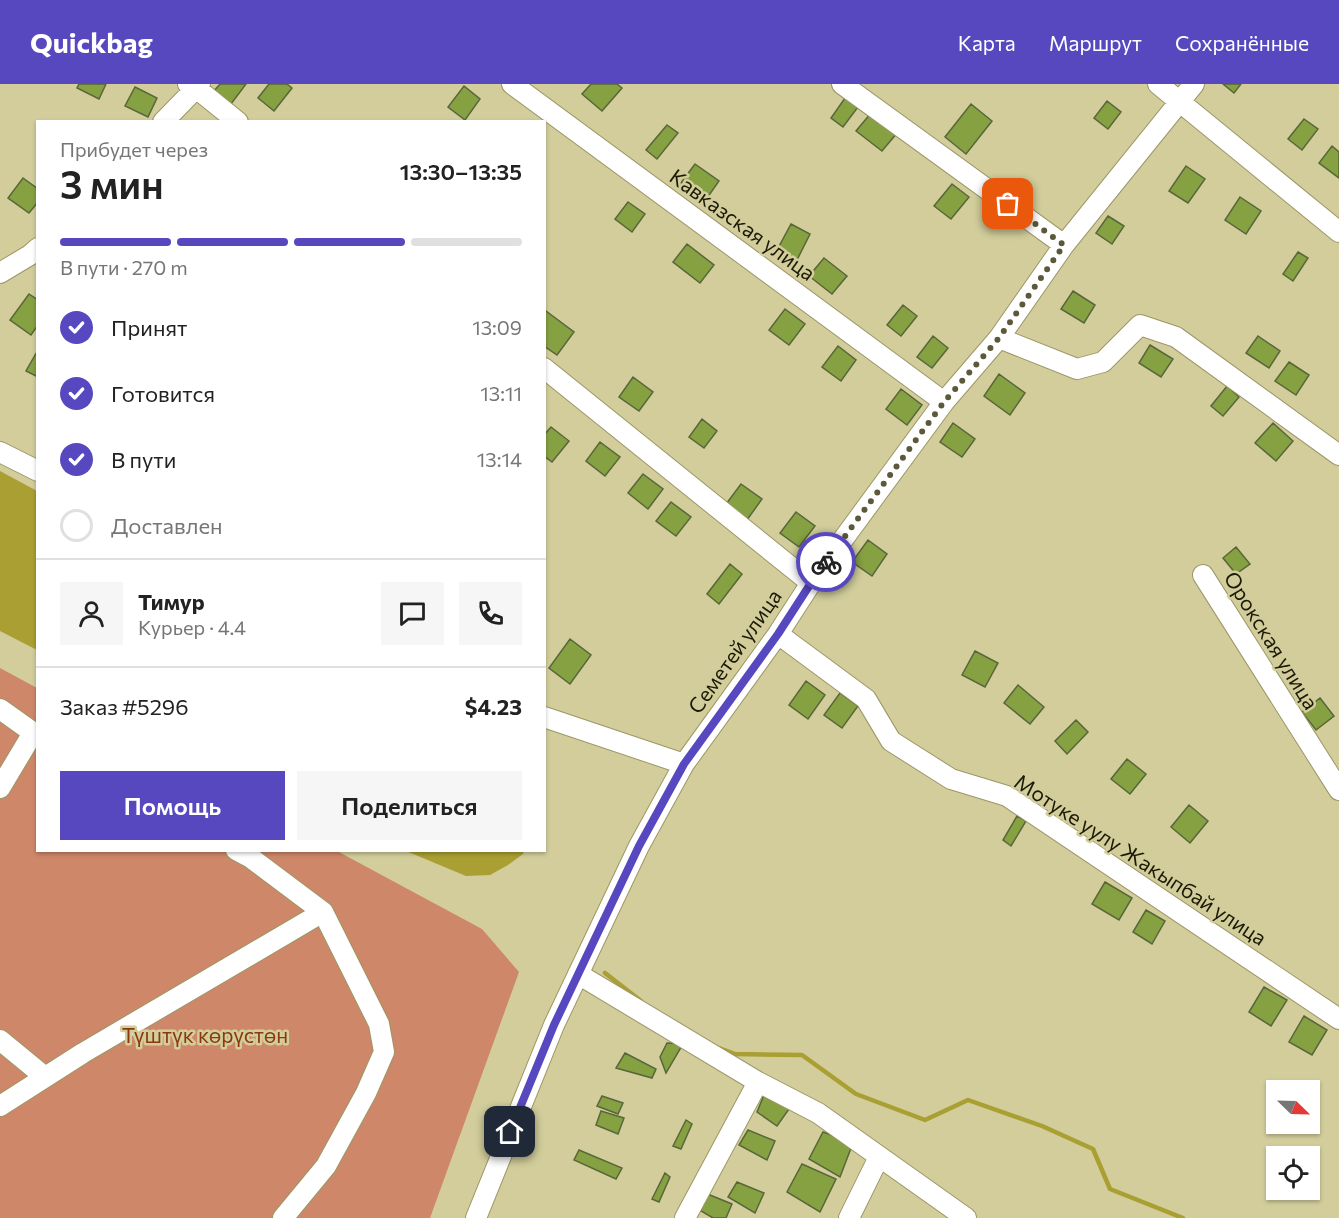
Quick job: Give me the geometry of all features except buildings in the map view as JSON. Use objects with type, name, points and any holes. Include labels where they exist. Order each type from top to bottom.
[{"type":"street","name":"Кавказская улица","points":[[512,84],[944,402]]},
{"type":"street","points":[[842,84],[1064,245]]},
{"type":"street","points":[[1158,84],[1339,232]]},
{"type":"street","name":"Семетей улица","points":[[476,1218],[554,1025],[639,846],[684,764],[778,634],[811,583],[944,402],[999,338],[1064,245],[1194,84]]},
{"type":"street","points":[[165,120],[195,85],[236,120]]},
{"type":"street","points":[[0,273],[36,250]]},
{"type":"street","points":[[999,338],[1077,369],[1102,362],[1140,325],[1176,337],[1339,455]]},
{"type":"street","points":[[546,370],[811,583]]},
{"type":"street","points":[[0,452],[36,470]]},
{"type":"street","name":"Орокская улица","points":[[1203,575],[1339,790]]},
{"type":"street","name":"Мотуке уулу Жакыпбай улица","points":[[778,634],[866,699],[891,741],[951,778],[1007,796],[1339,1018]]},
{"type":"street","points":[[0,709],[35,734],[0,788]]},
{"type":"street","points":[[546,718],[684,764]]},
{"type":"street","points":[[240,852],[323,912],[379,1024],[384,1052],[366,1093],[326,1166],[283,1218]]},
{"type":"street","points":[[0,1106],[83,1053],[323,912]]},
{"type":"street","points":[[578,974],[758,1082],[818,1113],[966,1218]]},
{"type":"street","points":[[0,1040],[45,1077]]},
{"type":"street","points":[[685,1218],[758,1082]]},
{"type":"street","points":[[849,1218],[879,1157]]},
{"type":"green space","name":"Түштүк көрүстөн","points":[[0,668],[36,687],[36,852],[339,852],[482,929],[519,972],[430,1218],[0,1218]]},
{"type":"shaded area","points":[[0,471],[36,490],[36,649],[0,631]]},
{"type":"shaded area","points":[[408,852],[524,852],[508,865],[490,875],[466,876]]},
{"type":"waterway","points":[[605,973],[641,1001]]},
{"type":"waterway","points":[[719,1048],[735,1054],[802,1055],[856,1094],[925,1120],[968,1100],[1042,1126],[1093,1149],[1110,1189],[1183,1218]]},
{"type":"way so far","points":[[826,562],[944,402],[999,338],[1064,245],[1008,204]]},
{"type":"route","points":[[510,1132],[554,1025],[639,846],[684,764],[778,634],[826,562]]}]
